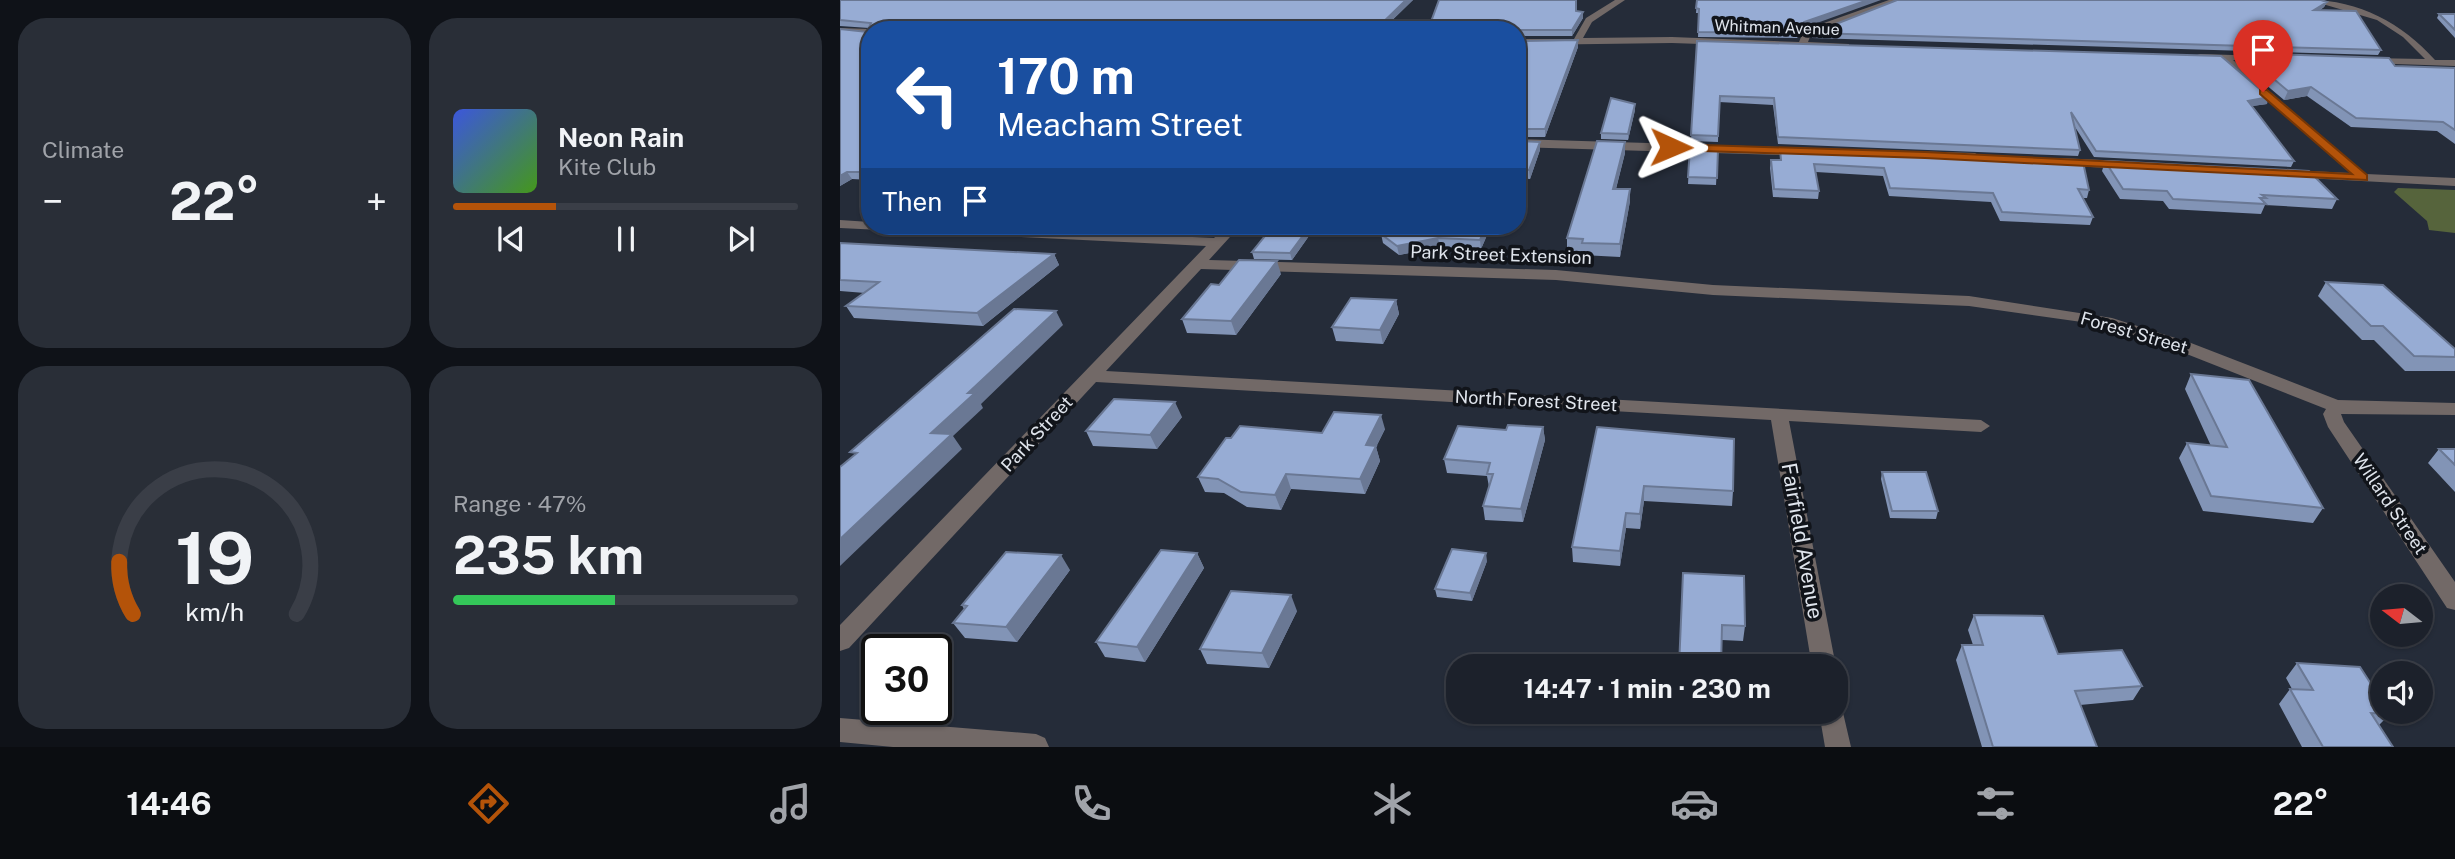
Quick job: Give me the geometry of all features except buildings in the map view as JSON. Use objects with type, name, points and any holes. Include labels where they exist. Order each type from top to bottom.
[{"type":"street","points":[[1577,41],[1589,20],[1621,0]]},
{"type":"street","points":[[1803,44],[1807,32],[1897,0]]},
{"type":"street","points":[[2313,0],[2363,12],[2394,24],[2410,36],[2432,62]]},
{"type":"street","points":[[840,31],[861,32]]},
{"type":"street","name":"Whitman Avenue","points":[[1526,42],[1859,46]]},
{"type":"street","points":[[2182,56],[2279,59]]},
{"type":"street","points":[[2223,58],[2363,178]]},
{"type":"street","points":[[2362,60],[2455,62]]},
{"type":"street","points":[[1526,143],[1989,158]]},
{"type":"street","points":[[2049,161],[2143,166]]},
{"type":"street","points":[[2281,173],[2455,182]]},
{"type":"street","points":[[840,224],[861,225]]},
{"type":"street","points":[[1066,235],[1218,242]]},
{"type":"street","name":"Park Street","points":[[840,641],[1225,235]]},
{"type":"street","name":"Park Street Extension","points":[[1198,264],[1556,275],[1713,290],[1803,293]]},
{"type":"street","name":"Forest Street","points":[[1803,293],[1935,298],[2095,318],[2185,347],[2336,406],[2455,409]]},
{"type":"street","name":"North Forest Street","points":[[1091,376],[1981,426]]},
{"type":"street","name":"Willard Street","points":[[2336,406],[2332,414],[2335,423],[2455,601]]},
{"type":"street","name":"Fairfield Avenue","points":[[1779,415],[1822,654]]},
{"type":"street","points":[[1834,724],[1838,747]]},
{"type":"street","points":[[840,730],[1037,747]]},
{"type":"green space","points":[[2398,188],[2455,190],[2455,233],[2429,230],[2427,221],[2394,192]]},
{"type":"route","points":[[1671,147],[1925,155],[2363,178],[2263,92]]}]
